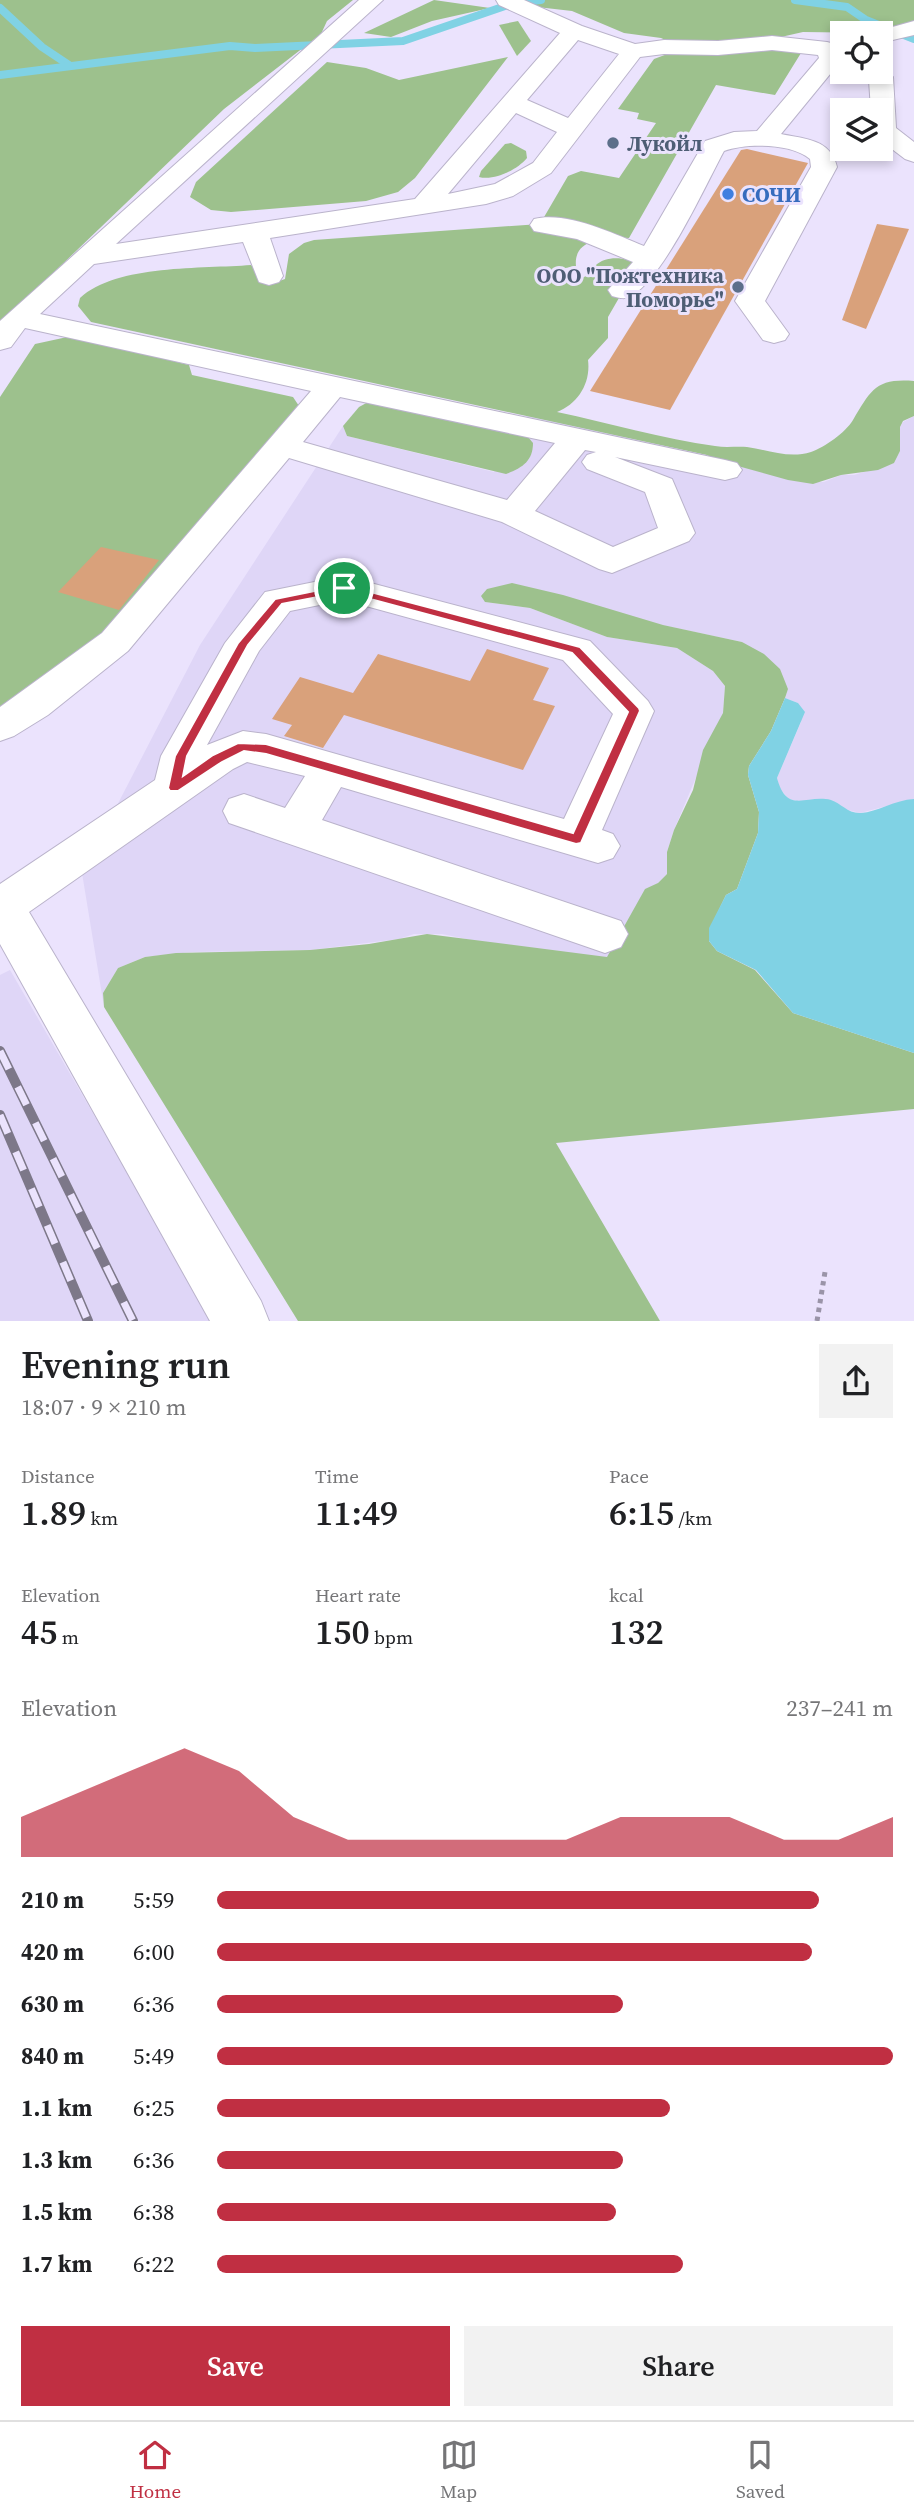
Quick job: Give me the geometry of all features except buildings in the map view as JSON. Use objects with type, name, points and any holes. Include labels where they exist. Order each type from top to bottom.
[{"type":"street","points":[[9,329],[372,0]]},
{"type":"street","points":[[514,3],[574,31],[633,51]]},
{"type":"street","points":[[893,33],[914,28]]},
{"type":"street","points":[[424,206],[574,31]]},
{"type":"street","points":[[554,54],[592,70],[633,51],[664,47],[718,48],[772,43],[830,50]]},
{"type":"street","points":[[764,138],[830,58]]},
{"type":"street","points":[[88,257],[486,196],[527,178],[542,168],[593,102],[592,70]]},
{"type":"street","points":[[534,78],[593,102]]},
{"type":"street","points":[[885,84],[884,131],[914,154]]},
{"type":"street","points":[[513,103],[571,129]]},
{"type":"street","points":[[622,290],[651,259],[713,146],[734,139],[764,138],[811,148],[821,156],[824,167],[750,301],[774,334]]},
{"type":"street","points":[[544,225],[583,232],[651,259]]},
{"type":"street","points":[[254,232],[269,276]]},
{"type":"street","points":[[9,329],[334,385],[573,444],[725,470]]},
{"type":"street","points":[[0,726],[34,705],[115,642],[334,385]]},
{"type":"street","points":[[282,446],[514,514],[612,561],[677,533],[660,486],[573,444]]},
{"type":"street","points":[[514,514],[573,444]]},
{"type":"street","points":[[174,788],[181,756],[244,643],[278,601],[344,588],[576,650],[635,711],[587,842],[266,749],[243,746],[218,758],[174,788],[1,905],[241,1321]]},
{"type":"street","points":[[295,828],[331,768]]},
{"type":"street","points":[[244,811],[605,934]]},
{"type":"path","points":[[817,1321],[825,1272]]},
{"type":"shaded area","points":[[527,415],[707,455],[716,460],[801,482],[824,482],[841,475],[854,475],[894,463],[900,451],[900,427],[914,416],[914,799],[860,813],[844,809],[831,800],[802,802],[789,799],[780,789],[777,778],[801,722],[798,703],[785,698],[788,688],[742,642],[662,625],[536,589],[485,602],[530,608],[607,637],[677,648],[713,671],[725,686],[723,713],[667,852],[667,874],[658,883],[616,970],[442,934],[414,934],[399,939],[310,950],[192,952],[145,957],[118,968],[103,993],[104,1007],[82,873],[200,645],[343,426],[347,436],[494,472]]},
{"type":"shaded area","points":[[10,970],[213,1321],[0,1321],[0,975]]},
{"type":"green space","points":[[0,0],[353,0],[327,21],[321,34],[224,109],[0,324]]},
{"type":"green space","points":[[434,0],[490,8],[432,21],[391,37],[364,33]]},
{"type":"green space","points":[[528,0],[914,0],[914,29],[893,26],[893,21],[830,21],[830,32],[803,32],[759,42],[674,44],[661,38],[624,33],[572,11],[537,7]]},
{"type":"green space","points":[[518,21],[531,41],[517,56],[499,25]]},
{"type":"green space","points":[[765,49],[801,53],[775,95],[716,85],[629,238],[593,241],[580,250],[576,266],[545,272],[574,279],[586,276],[605,260],[622,259],[638,265],[608,317],[608,338],[588,360],[587,377],[582,392],[571,404],[557,412],[695,443],[803,454],[822,447],[840,435],[876,388],[891,382],[914,381],[914,416],[903,421],[900,427],[900,451],[894,463],[878,470],[841,475],[813,484],[788,480],[716,460],[707,455],[91,322],[78,306],[80,298],[96,287],[116,279],[161,270],[251,265],[268,285],[285,279],[289,254],[304,243],[314,240],[540,224],[568,176],[581,171],[619,178],[656,123],[637,119],[639,113],[618,109],[654,59],[670,53]]},
{"type":"green space","points":[[508,57],[415,178],[398,192],[366,201],[231,212],[211,210],[190,197],[196,182],[327,62],[366,68],[399,80]]},
{"type":"green space","points":[[511,143],[526,151],[527,158],[505,174],[479,177],[481,171],[505,144]]},
{"type":"green space","points":[[72,336],[189,365],[192,375],[293,397],[301,409],[139,604],[0,719],[0,397],[35,344]]},
{"type":"green space","points":[[370,401],[528,437],[533,443],[531,455],[522,466],[506,474],[347,436],[343,426],[359,407]]},
{"type":"green space","points":[[512,583],[563,595],[663,625],[742,642],[764,654],[780,669],[788,689],[771,731],[749,766],[748,775],[759,812],[758,833],[737,889],[726,895],[710,928],[709,941],[717,951],[755,970],[793,1013],[914,1053],[914,1109],[556,1143],[660,1321],[298,1321],[104,1007],[103,993],[118,968],[145,957],[176,953],[310,950],[427,934],[607,957],[645,889],[658,883],[667,874],[667,852],[693,790],[703,750],[723,713],[725,686],[713,671],[677,648],[607,637],[530,608],[485,602],[481,596],[487,589]]},
{"type":"water","points":[[785,698],[798,703],[805,712],[777,778],[786,796],[798,801],[831,800],[852,812],[861,813],[914,799],[914,1053],[793,1013],[756,970],[717,951],[709,941],[709,928],[726,895],[737,889],[758,833],[759,812],[748,775],[749,766],[771,731]]},
{"type":"waterway","points":[[0,75],[230,46],[255,48],[403,41],[514,3],[541,0]]},
{"type":"waterway","points":[[795,0],[847,7],[866,20],[914,39]]},
{"type":"waterway","points":[[0,8],[42,47],[69,65]]},
{"type":"railway","points":[[0,1051],[133,1321]]},
{"type":"railway","points":[[0,1115],[88,1321]]},
{"type":"place","name":"Лукойл","points":[[613,143]]},
{"type":"place","name":"СОЧИ","points":[[728,194]]},
{"type":"place","name":"ООО \"Пожтехника Поморье\"","points":[[738,287]]},
{"type":"route","points":[[344,588],[576,650],[635,711],[576,839],[266,749],[243,746],[218,758],[174,788],[181,756],[244,643],[278,601],[344,588]]}]
